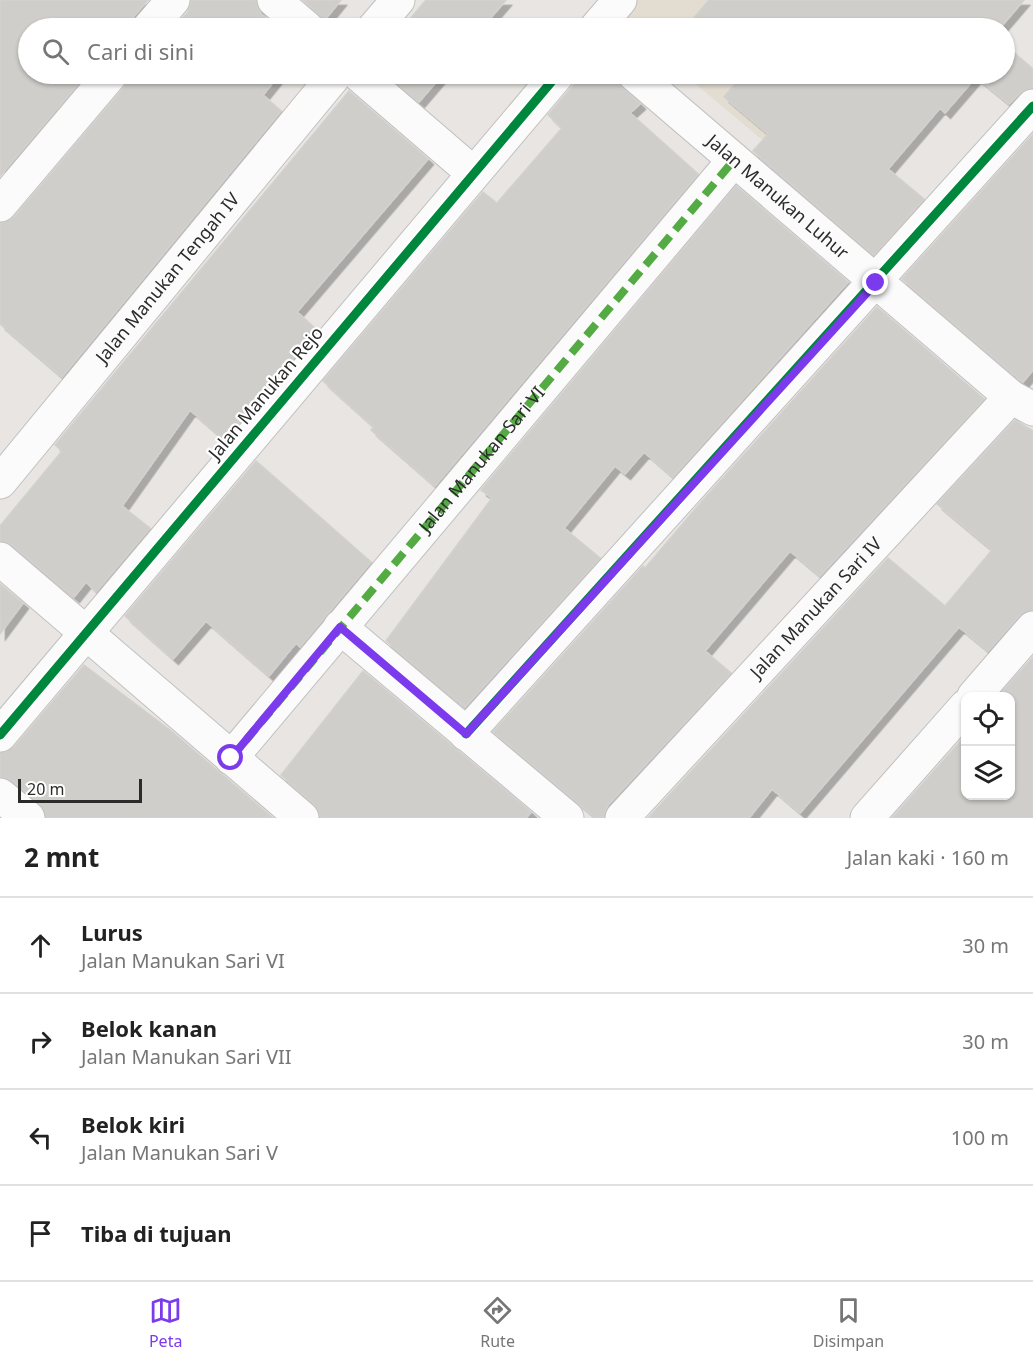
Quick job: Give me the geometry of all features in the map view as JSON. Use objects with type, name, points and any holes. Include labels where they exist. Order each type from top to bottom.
[{"type":"street","points":[[158,18],[173,0]]},
{"type":"street","points":[[274,0],[295,18]]},
{"type":"street","points":[[383,18],[398,0]]},
{"type":"street","points":[[605,18],[620,0]]},
{"type":"street","points":[[0,205],[103,84]]},
{"type":"street","name":"Jalan Manukan Tengah IV","points":[[0,482],[328,84]]},
{"type":"street","points":[[370,84],[473,173]]},
{"type":"street","name":"Jalan Manukan Rejo","points":[[0,735],[549,84]]},
{"type":"street","name":"Jalan Manukan Luhur","points":[[646,84],[876,283],[1026,402]]},
{"type":"street","points":[[466,734],[876,283],[1033,106]]},
{"type":"street","name":"Jalan Manukan Sari VI","points":[[231,758],[734,160]]},
{"type":"street","name":"Jalan Manukan Sari IV","points":[[622,818],[1026,402]]},
{"type":"street","points":[[0,559],[302,818]]},
{"type":"street","points":[[340,627],[567,818]]},
{"type":"street","points":[[977,692],[1033,628]]},
{"type":"street","points":[[867,818],[961,712]]},
{"type":"street","points":[[0,795],[28,818]]},
{"type":"shaded area","points":[[633,0],[913,0],[897,18],[618,18]]},
{"type":"shaded area","points":[[696,84],[841,84],[780,155]]},
{"type":"building","points":[[0,0],[148,0],[134,18],[18,18],[18,84],[78,84],[0,176]]},
{"type":"building","points":[[191,0],[256,0],[261,14],[266,18],[182,18],[188,12]]},
{"type":"building","points":[[303,0],[341,0],[326,18],[321,18]]},
{"type":"building","points":[[426,0],[506,0],[491,18],[411,18]]},
{"type":"building","points":[[709,0],[1024,0],[1009,18],[694,18]]},
{"type":"building","points":[[1015,54],[1033,69],[1033,88],[1020,93],[1009,104],[985,84],[1015,84]]},
{"type":"building","points":[[126,84],[272,84],[263,95],[281,111],[62,377],[0,324],[0,223],[14,217]]},
{"type":"building","points":[[398,84],[434,84],[419,102]]},
{"type":"building","points":[[574,84],[620,84],[640,104],[630,113],[698,174],[435,486],[371,430],[374,427],[323,381],[483,192],[497,203],[562,128],[548,115]]},
{"type":"building","points":[[735,84],[970,84],[945,113],[940,108],[888,169],[924,199],[874,255],[753,151],[768,134],[724,97]]},
{"type":"building","points":[[349,91],[428,159],[297,312],[317,330],[225,440],[190,410],[122,506],[150,528],[96,592],[86,582],[74,597],[12,545],[0,541],[0,526],[62,451],[55,445]]},
{"type":"building","points":[[1033,134],[1033,370],[1023,382],[902,279]]},
{"type":"building","points":[[736,186],[848,282],[673,477],[644,452],[625,474],[615,466],[564,528],[600,558],[465,707],[386,641],[492,498],[481,490]]},
{"type":"building","points":[[877,307],[984,399],[820,576],[790,551],[705,651],[731,673],[608,805],[604,818],[596,818],[493,732],[643,566],[645,568],[702,501]]},
{"type":"building","points":[[1015,420],[1033,431],[1033,610],[1019,616],[988,651],[959,627],[800,813],[772,789],[749,818],[648,818],[888,558],[945,606],[992,550],[937,504]]},
{"type":"building","points":[[256,461],[371,562],[300,647],[296,643],[269,676],[206,621],[173,659],[125,616]]},
{"type":"building","points":[[0,584],[23,603],[0,634]]},
{"type":"building","points":[[1033,657],[1033,818],[892,818],[961,741],[961,800],[1015,800],[1015,692],[1002,692]]},
{"type":"building","points":[[84,665],[170,730],[273,818],[46,818],[40,804],[12,781],[0,777],[0,753],[14,747]]},
{"type":"building","points":[[363,671],[531,812],[526,818],[320,818],[314,804],[281,775]]},
{"type":"marked path","points":[[231,758],[734,160]]},
{"type":"cycle path","points":[[0,735],[550,84]]},
{"type":"cycle path","points":[[466,734],[1033,106]]},
{"type":"route","points":[[231,758],[340,627],[466,734],[876,283]]}]
